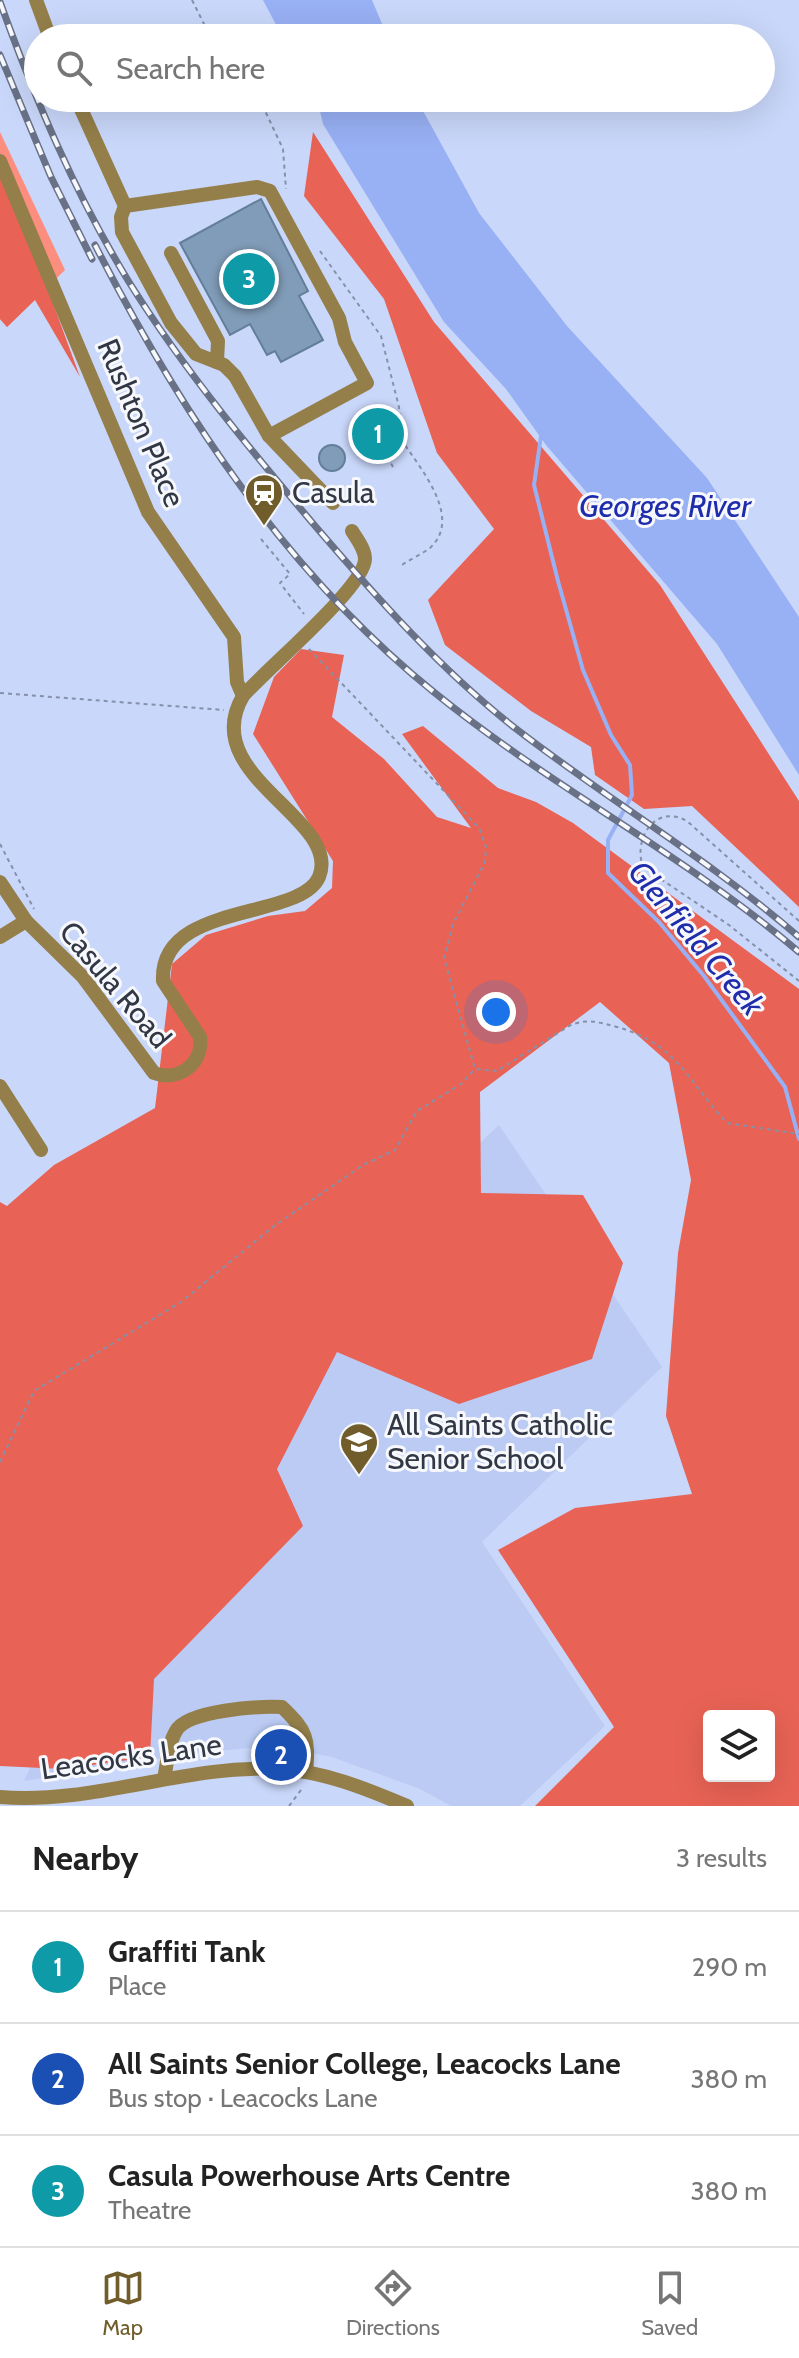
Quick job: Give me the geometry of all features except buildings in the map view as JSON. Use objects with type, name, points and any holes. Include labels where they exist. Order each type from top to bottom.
[{"type":"street","points":[[36,0],[45,24]]},
{"type":"street","points":[[82,112],[125,206],[121,217],[122,232],[171,323],[196,354],[217,362],[235,376],[269,436],[333,503]]},
{"type":"street","name":"Rushton Place","points":[[0,161],[148,512],[234,637],[237,682],[243,696]]},
{"type":"street","points":[[125,206],[257,187],[270,191],[339,318],[345,342],[367,383],[269,436]]},
{"type":"street","points":[[171,253],[218,341],[217,362]]},
{"type":"street","points":[[233,713],[243,696],[364,567],[365,553],[352,531]]},
{"type":"street","name":"Casula Road","points":[[0,937],[26,921],[83,977],[154,1073],[174,1076],[189,1068],[201,1045],[200,1037],[163,981],[163,970],[170,950],[214,921],[302,896],[311,889],[320,872],[318,852],[306,832],[242,758],[231,730],[233,713]]},
{"type":"street","points":[[0,882],[26,921]]},
{"type":"street","points":[[0,1086],[41,1150]]},
{"type":"street","points":[[164,1779],[175,1731],[185,1720],[262,1706],[282,1707],[307,1738],[306,1772]]},
{"type":"street","name":"Leacocks Lane","points":[[0,1797],[42,1797],[240,1769],[306,1772],[356,1786],[407,1806]]},
{"type":"street","points":[[101,1790],[104,1806]]},
{"type":"path","points":[[192,0],[204,24]]},
{"type":"path","points":[[266,112],[283,149],[283,179],[288,195]]},
{"type":"path","points":[[314,242],[381,336],[399,407],[401,439],[440,502],[442,513],[433,544],[402,565]]},
{"type":"path","points":[[393,467],[387,456],[401,439]]},
{"type":"path","points":[[261,508],[266,504]]},
{"type":"path","points":[[261,539],[290,574],[280,583],[315,618]]},
{"type":"path","points":[[308,647],[479,828],[486,847],[485,862],[453,924],[444,958],[475,1069]]},
{"type":"path","points":[[0,693],[210,707],[233,713]]},
{"type":"path","points":[[799,921],[687,821],[670,814],[660,817],[648,830],[639,856],[643,867],[729,925],[799,981]]},
{"type":"path","points":[[0,844],[36,906],[26,921]]},
{"type":"path","points":[[475,1069],[497,1071],[569,1026],[581,1021],[597,1021],[633,1032],[669,1052],[727,1123],[799,1134]]},
{"type":"path","points":[[0,1462],[34,1391],[181,1302],[274,1226],[363,1165],[395,1150],[417,1111],[461,1084],[475,1069]]},
{"type":"path","points":[[289,1806],[301,1790]]},
{"type":"shaded area","points":[[0,132],[65,270],[7,327],[0,319]]},
{"type":"shaded area","points":[[313,132],[434,322],[660,585],[799,801],[799,907],[692,806],[644,809],[595,775],[591,747],[531,711],[445,645],[428,600],[494,529],[437,453],[384,299],[304,196]]},
{"type":"shaded area","points":[[0,177],[39,265],[80,377],[35,300],[7,327],[0,319]]},
{"type":"shaded area","points":[[301,649],[344,655],[332,717],[384,759],[437,817],[471,828],[402,734],[423,726],[498,788],[536,802],[573,823],[799,989],[799,1806],[535,1806],[614,1727],[498,1550],[575,1508],[692,1494],[666,1416],[678,1253],[691,1180],[669,1063],[600,1002],[480,1092],[481,1193],[583,1195],[623,1263],[592,1359],[459,1404],[337,1352],[277,1469],[303,1526],[154,1679],[150,1757],[63,1769],[0,1766],[0,1202],[7,1206],[54,1165],[155,1108],[172,964],[206,935],[268,916],[305,911],[332,888],[333,861],[253,734],[274,677]]},
{"type":"shaded area","name":"All Saints Catholic Senior School","points":[[499,1125],[662,1367],[482,1542],[605,1726],[520,1806],[451,1806],[420,1789],[332,1757],[275,1746],[193,1753],[24,1781],[198,1410]]},
{"type":"water","points":[[263,0],[372,0],[382,24],[276,24]]},
{"type":"water","name":"Georges River","points":[[320,112],[424,112],[479,213],[567,326],[707,478],[799,617],[799,775],[717,644],[546,445],[506,389],[444,322],[323,124]]},
{"type":"waterway","name":"Glenfield Creek","points":[[541,436],[534,485],[558,581],[583,670],[611,735],[630,765],[632,795],[608,840],[608,873],[659,922],[704,976],[785,1087],[799,1139]]},
{"type":"railway","points":[[0,2],[24,66]]},
{"type":"railway","points":[[0,55],[51,177],[92,259]]},
{"type":"railway","points":[[43,112],[91,215],[150,315],[242,438],[362,580],[488,706],[730,882],[799,937]]},
{"type":"railway","points":[[95,245],[163,369],[201,429],[241,487],[331,596],[381,646],[479,727],[710,884],[799,952]]},
{"type":"place","name":"Casula Powerhouse Arts Centre","points":[[249,279]]},
{"type":"place","name":"Graffiti Tank","points":[[378,434]]},
{"type":"place","name":"Casula","points":[[264,527]]},
{"type":"place","name":"All Saints Catholic Senior School","points":[[359,1476]]},
{"type":"place","name":"All Saints Senior College, Leacocks Lane","points":[[281,1755]]}]
